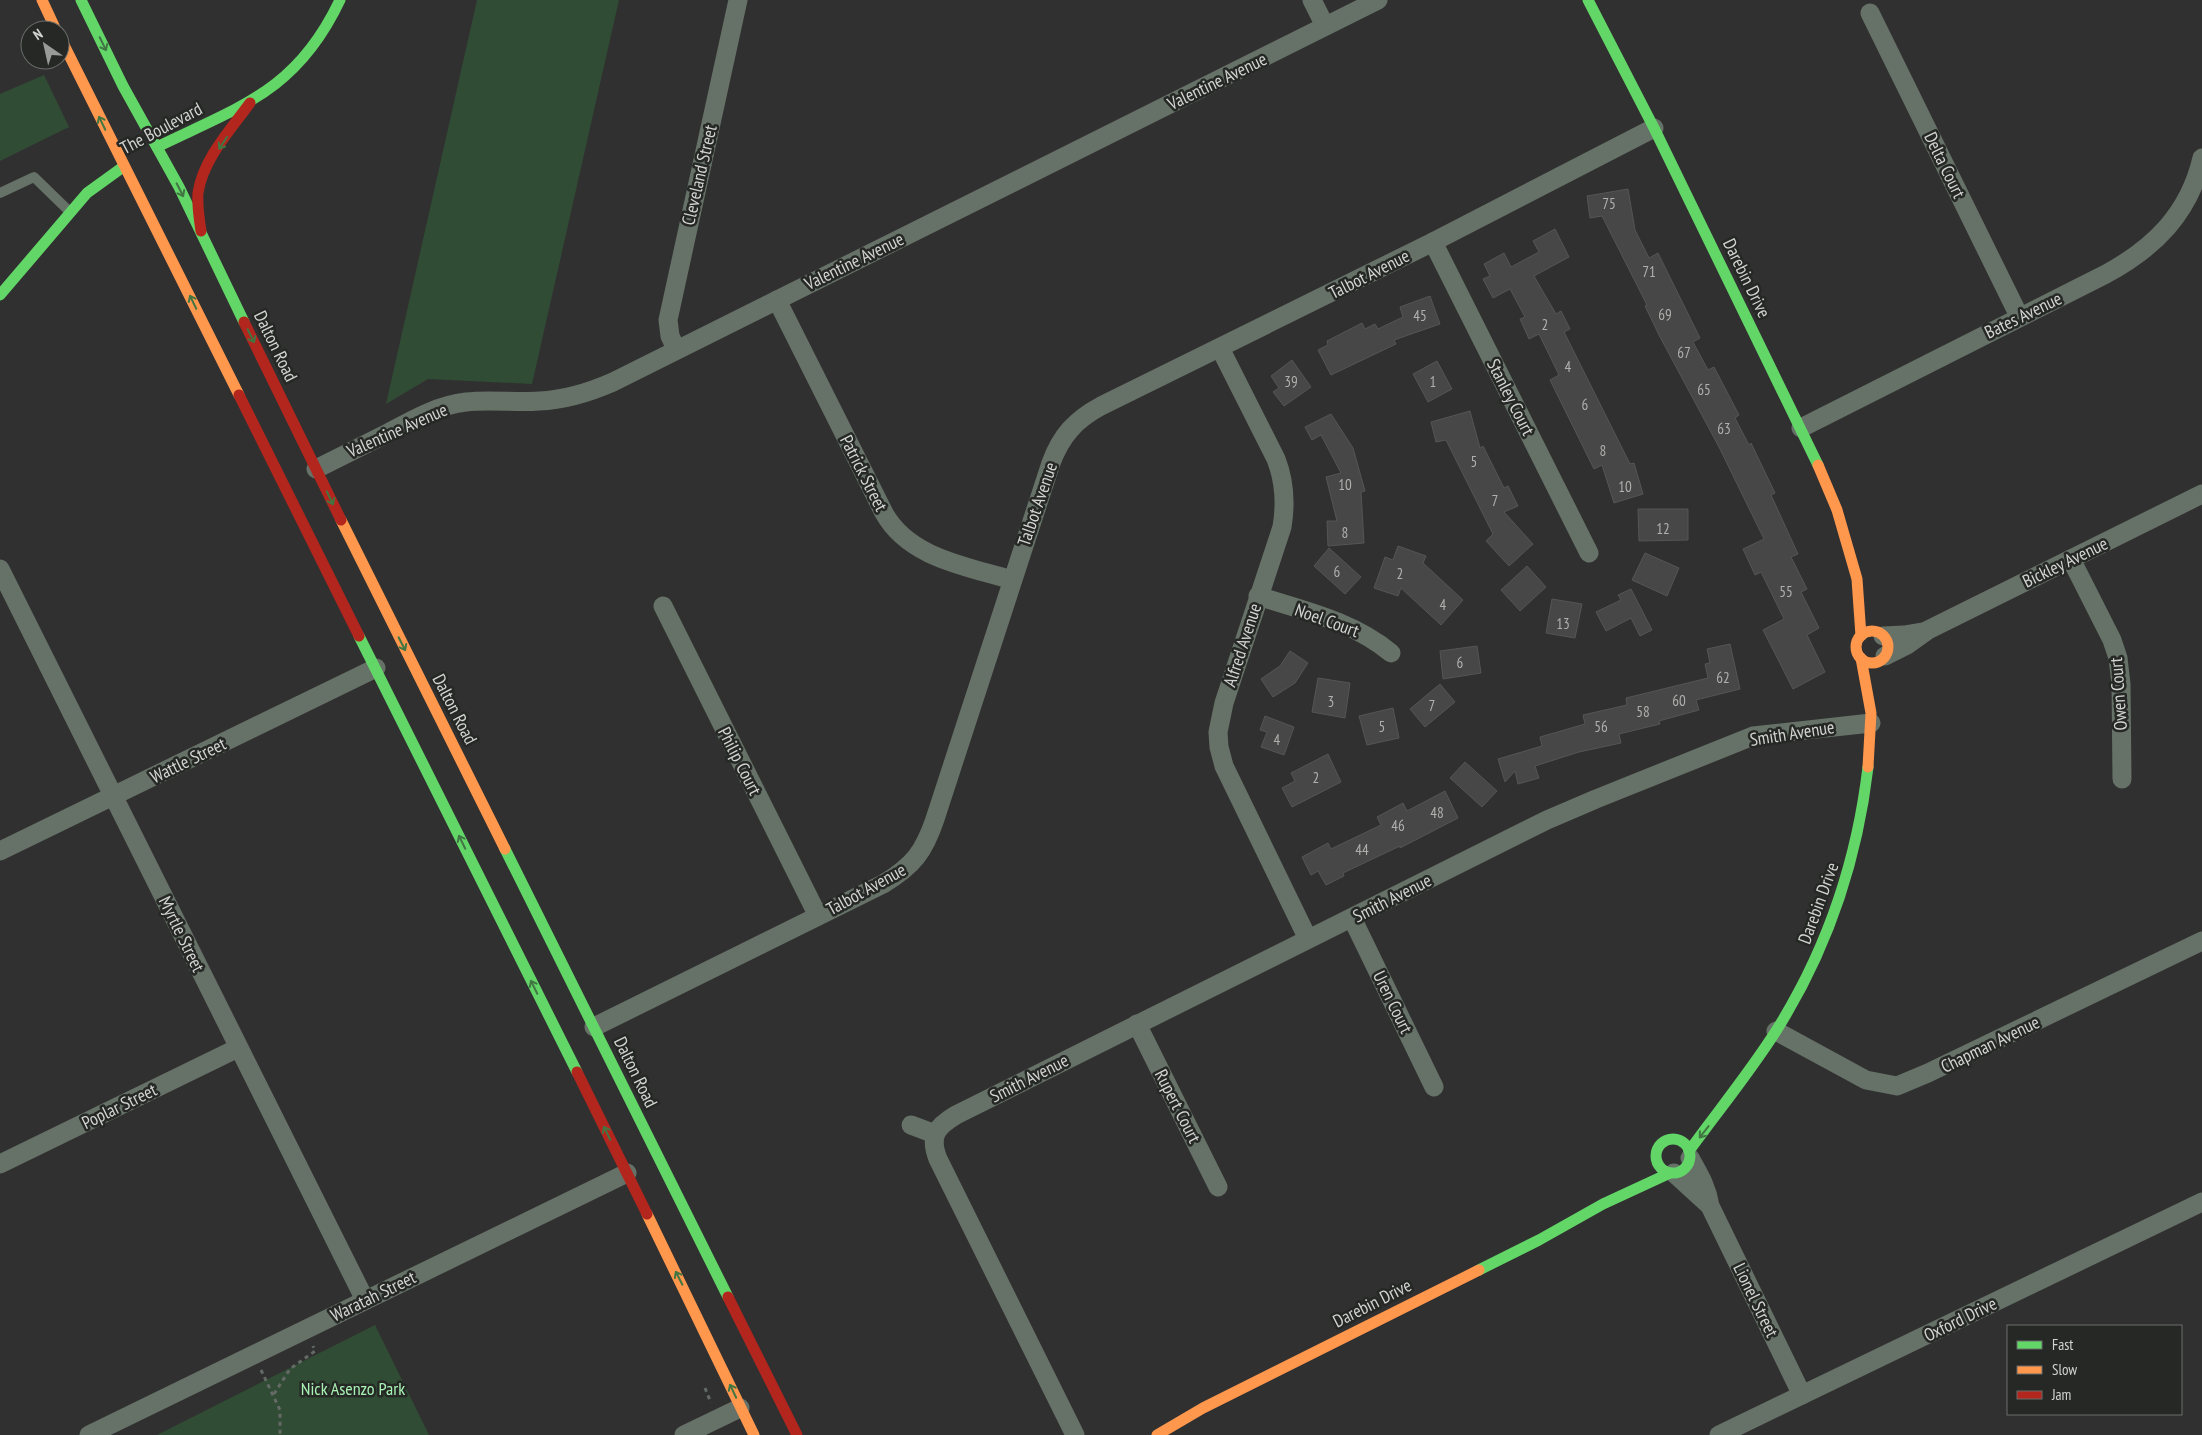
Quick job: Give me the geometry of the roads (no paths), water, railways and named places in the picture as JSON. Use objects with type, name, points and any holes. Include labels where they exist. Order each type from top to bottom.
[{"type":"main road","points":[[42,0],[51,20]]},
{"type":"main road","name":"Dalton Road","points":[[81,0],[153,150],[200,231],[316,469],[594,1027],[654,1159],[797,1435]]},
{"type":"main road","name":"The Boulevard","points":[[153,150],[250,103],[270,89],[311,50],[333,16],[340,0]]},
{"type":"main road","name":"Darebin Drive","points":[[1588,0],[1654,128],[1801,428],[1837,510],[1857,579],[1881,634]]},
{"type":"main road","points":[[70,56],[128,164],[158,231],[376,668],[631,1171],[754,1435]]},
{"type":"main road","points":[[200,231],[199,188],[209,162],[250,103]]},
{"type":"main road","name":"The Boulevard","points":[[0,295],[92,188],[128,164]]},
{"type":"main road","name":"Darebin Drive","points":[[1857,579],[1861,636]]},
{"type":"main road","points":[[1870,631],[1881,634],[1887,643],[1883,657],[1869,662],[1861,658],[1856,649],[1861,636],[1870,631]]},
{"type":"main road","name":"Darebin Drive","points":[[1689,1154],[1776,1031],[1818,955],[1846,880],[1863,811],[1871,718],[1883,657]]},
{"type":"main road","name":"Darebin Drive","points":[[1861,658],[1871,718]]},
{"type":"main road","name":"Darebin Drive","points":[[1675,1139],[1738,1083]]},
{"type":"main road","points":[[1646,1166],[1656,1156],[1662,1143],[1675,1139],[1684,1143],[1689,1154],[1684,1168],[1672,1173],[1658,1165],[1656,1156]]},
{"type":"main road","name":"Darebin Drive","points":[[1157,1435],[1203,1408],[1538,1240],[1603,1204],[1672,1173]]},
{"type":"main road","name":"Darebin Drive","points":[[1603,1204],[1635,1176]]},
{"type":"street","name":"Cleveland Street","points":[[676,350],[668,328],[670,308],[738,0]]},
{"type":"street","points":[[1312,0],[1325,26]]},
{"type":"street","name":"Valentine Avenue","points":[[316,469],[404,425],[446,407],[465,402],[489,400],[538,402],[586,394],[1378,0]]},
{"type":"street","name":"Delta Court","points":[[1870,13],[2019,316]]},
{"type":"street","name":"Talbot Avenue","points":[[594,1027],[899,874],[921,853],[935,819],[1050,462],[1060,441],[1068,430],[1084,415],[1433,242],[1654,128]]},
{"type":"street","name":"Bates Avenue","points":[[1801,428],[2019,316],[2106,274],[2145,250],[2181,210],[2192,190],[2202,158]]},
{"type":"street","name":"Stanley Court","points":[[1433,242],[1589,553]]},
{"type":"street","name":"Patrick Street","points":[[776,300],[884,513],[896,532],[920,549],[1012,580]]},
{"type":"street","name":"Alfred Avenue","points":[[1220,348],[1276,459],[1282,474],[1285,509],[1282,527],[1224,703],[1218,732],[1219,747],[1234,790],[1308,939]]},
{"type":"street","name":"Bickley Avenue","points":[[1883,657],[1906,645],[1928,630],[2202,494]]},
{"type":"street","name":"Owen Court","points":[[2070,559],[2112,640],[2118,658],[2121,684],[2122,779]]},
{"type":"street","name":"Myrtle Street","points":[[0,569],[365,1300]]},
{"type":"street","name":"Noel Court","points":[[1258,596],[1348,625],[1367,634],[1391,652]]},
{"type":"street","name":"Philip Court","points":[[663,606],[818,916]]},
{"type":"street","name":"Bickley Avenue","points":[[1881,634],[1904,635],[1928,630]]},
{"type":"street","name":"Wattle Street","points":[[0,851],[376,668]]},
{"type":"street","name":"Smith Avenue","points":[[935,1134],[939,1127],[956,1115],[1547,820],[1753,736],[1871,718]]},
{"type":"street","name":"Uren Court","points":[[1352,918],[1434,1086]]},
{"type":"street","name":"Chapman Avenue","points":[[1776,1031],[1866,1080],[1897,1086],[1928,1073],[2202,941]]},
{"type":"street","name":"Rupert Court","points":[[1137,1024],[1218,1187]]},
{"type":"street","name":"Poplar Street","points":[[0,1164],[238,1048]]},
{"type":"street","points":[[911,1125],[935,1134],[934,1150],[938,1159],[1075,1435]]},
{"type":"street","name":"Lionel Street","points":[[1689,1154],[1707,1190],[1710,1206],[1802,1395]]},
{"type":"street","name":"Waratah Street","points":[[89,1435],[631,1171]]},
{"type":"street","name":"Lionel Street","points":[[1672,1173],[1690,1185],[1710,1206]]},
{"type":"street","name":"Oxford Drive","points":[[1719,1435],[2202,1202]]},
{"type":"street","points":[[684,1435],[740,1408]]},
{"type":"lane","points":[[0,193],[34,177],[70,212]]},
{"type":"park label","name":"Nick Asenzo Park","points":[[353,1388]]}]
